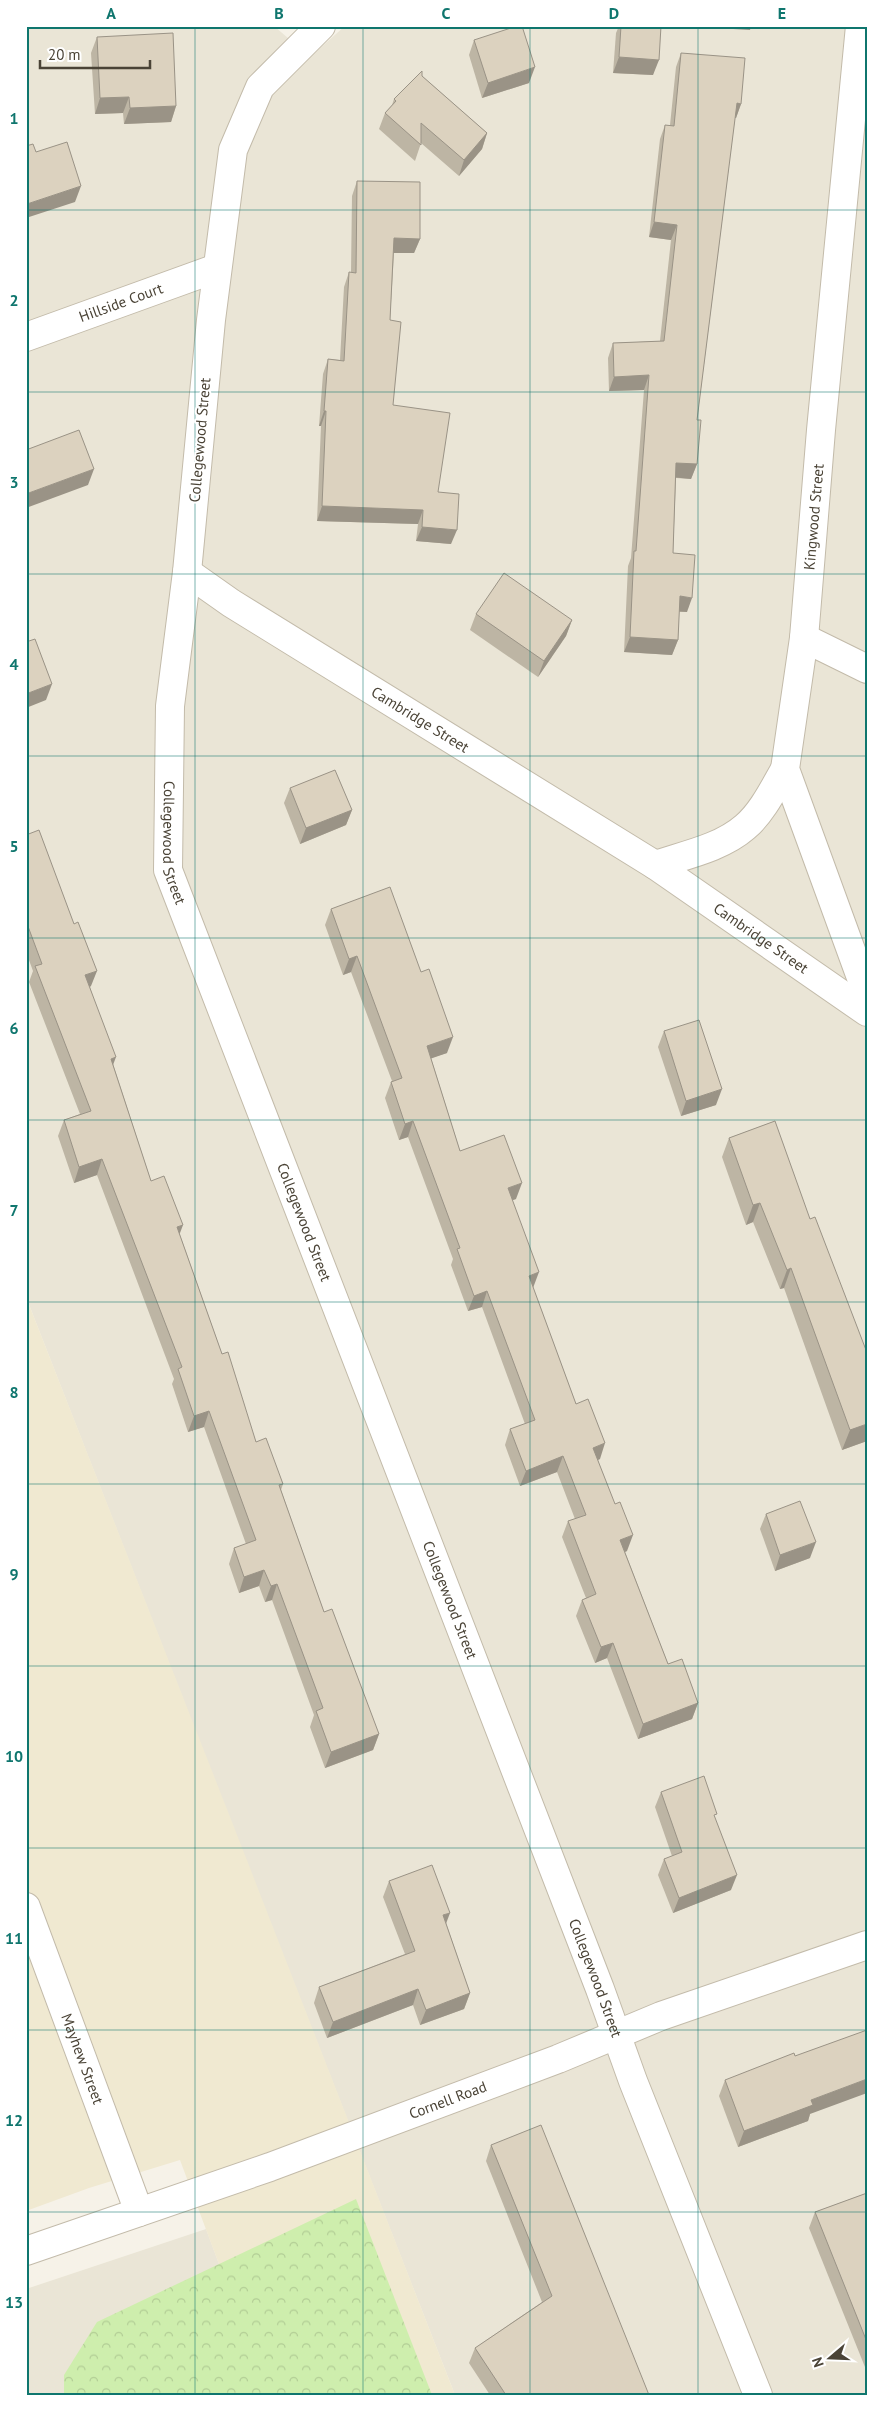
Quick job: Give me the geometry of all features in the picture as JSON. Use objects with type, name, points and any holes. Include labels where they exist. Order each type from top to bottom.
[{"type":"street","name":"Collegewood Street","points":[[321,26],[260,87],[232,150],[217,268],[187,572],[170,706],[168,870],[598,1981],[616,2036],[758,2395]]},
{"type":"street","name":"Kingwood Street","points":[[860,26],[858,136],[804,638],[785,769],[867,994]]},
{"type":"street","name":"Hillside Court","points":[[26,337],[217,268]]},
{"type":"street","name":"Cambridge Street","points":[[187,572],[231,603],[655,865],[867,1012]]},
{"type":"street","points":[[804,638],[867,669]]},
{"type":"street","points":[[655,865],[715,845],[745,827],[768,797],[785,769]]},
{"type":"street","name":"Mayhew Street","points":[[26,1907],[140,2212]]},
{"type":"street","name":"Cornell Road","points":[[26,2251],[270,2167],[616,2036],[661,2016],[867,1945]]},
{"type":"shaded area","points":[[26,26],[274,26],[310,57],[345,26],[867,26],[867,2395],[455,2395],[26,1297]]},
{"type":"shaded area","points":[[26,1297],[455,2395],[268,2395],[180,2160],[89,2188],[26,2211]]},
{"type":"shaded area","points":[[206,2229],[268,2395],[26,2395],[26,2289]]},
{"type":"green space","points":[[356,2199],[432,2395],[64,2395],[64,2375],[97,2322]]},
{"type":"building","points":[[522,26],[535,67],[488,83],[474,40]]},
{"type":"building","points":[[621,26],[661,26],[659,60],[619,57]]},
{"type":"building","points":[[173,33],[176,106],[130,108],[129,97],[100,98],[97,37]]},
{"type":"building","points":[[681,53],[745,58],[741,104],[737,103],[697,420],[701,420],[697,464],[676,463],[673,553],[695,555],[692,598],[680,596],[678,640],[630,637],[634,551],[636,551],[649,375],[614,377],[613,343],[664,341],[677,225],[654,222],[665,125],[674,126]]},
{"type":"building","points":[[422,71],[422,76],[487,133],[464,160],[421,123],[421,145],[385,113],[396,101],[394,99]]},
{"type":"building","points":[[67,142],[81,186],[27,204],[26,146],[33,144],[36,152]]},
{"type":"building","points":[[357,181],[420,182],[420,239],[394,238],[390,320],[401,322],[393,405],[450,413],[438,492],[459,494],[457,530],[422,527],[423,510],[322,506],[326,411],[324,411],[328,359],[344,361],[349,272],[356,273]]},
{"type":"building","points":[[79,430],[94,469],[26,494],[26,450]]},
{"type":"building","points":[[504,573],[572,620],[544,661],[476,614]]},
{"type":"building","points":[[35,639],[52,684],[26,694],[26,642]]},
{"type":"building","points":[[335,770],[352,810],[306,828],[290,788]]},
{"type":"building","points":[[39,830],[74,924],[78,922],[97,971],[85,975],[116,1057],[111,1059],[151,1181],[164,1176],[183,1225],[177,1227],[222,1354],[228,1352],[256,1442],[266,1438],[283,1484],[279,1485],[324,1612],[332,1609],[379,1734],[331,1752],[316,1711],[323,1708],[277,1584],[271,1586],[264,1570],[244,1577],[234,1548],[256,1540],[209,1411],[194,1416],[178,1369],[182,1367],[102,1159],[79,1167],[64,1120],[91,1111],[35,966],[42,964],[26,921],[26,835]]},
{"type":"building","points":[[390,887],[421,972],[429,969],[453,1037],[427,1046],[460,1151],[504,1135],[522,1183],[508,1188],[539,1272],[529,1276],[576,1404],[588,1399],[605,1443],[593,1448],[615,1504],[620,1502],[633,1535],[620,1540],[668,1664],[682,1659],[698,1703],[643,1724],[613,1643],[601,1647],[582,1600],[596,1594],[568,1521],[586,1515],[563,1456],[526,1471],[510,1429],[535,1420],[487,1291],[474,1296],[457,1249],[460,1248],[413,1121],[405,1124],[391,1082],[402,1078],[357,956],[349,959],[331,909]]},
{"type":"building","points":[[699,1020],[722,1089],[686,1101],[664,1031]]},
{"type":"building","points":[[775,1121],[810,1219],[815,1217],[867,1349],[867,1424],[850,1430],[791,1268],[787,1270],[760,1203],[753,1205],[729,1138]]},
{"type":"building","points":[[800,1501],[816,1542],[780,1555],[766,1514]]},
{"type":"building","points":[[704,1776],[717,1814],[714,1815],[737,1875],[679,1898],[664,1859],[682,1852],[661,1792]]},
{"type":"building","points":[[432,1865],[450,1913],[443,1915],[470,1993],[426,2010],[418,1989],[333,2022],[319,1987],[415,1951],[389,1881]]},
{"type":"building","points":[[867,2030],[867,2079],[811,2100],[813,2105],[744,2131],[725,2080],[794,2053],[795,2056]]},
{"type":"building","points":[[541,2125],[649,2395],[506,2395],[475,2348],[552,2296],[491,2145]]},
{"type":"building","points":[[867,2193],[867,2342],[815,2212]]}]
